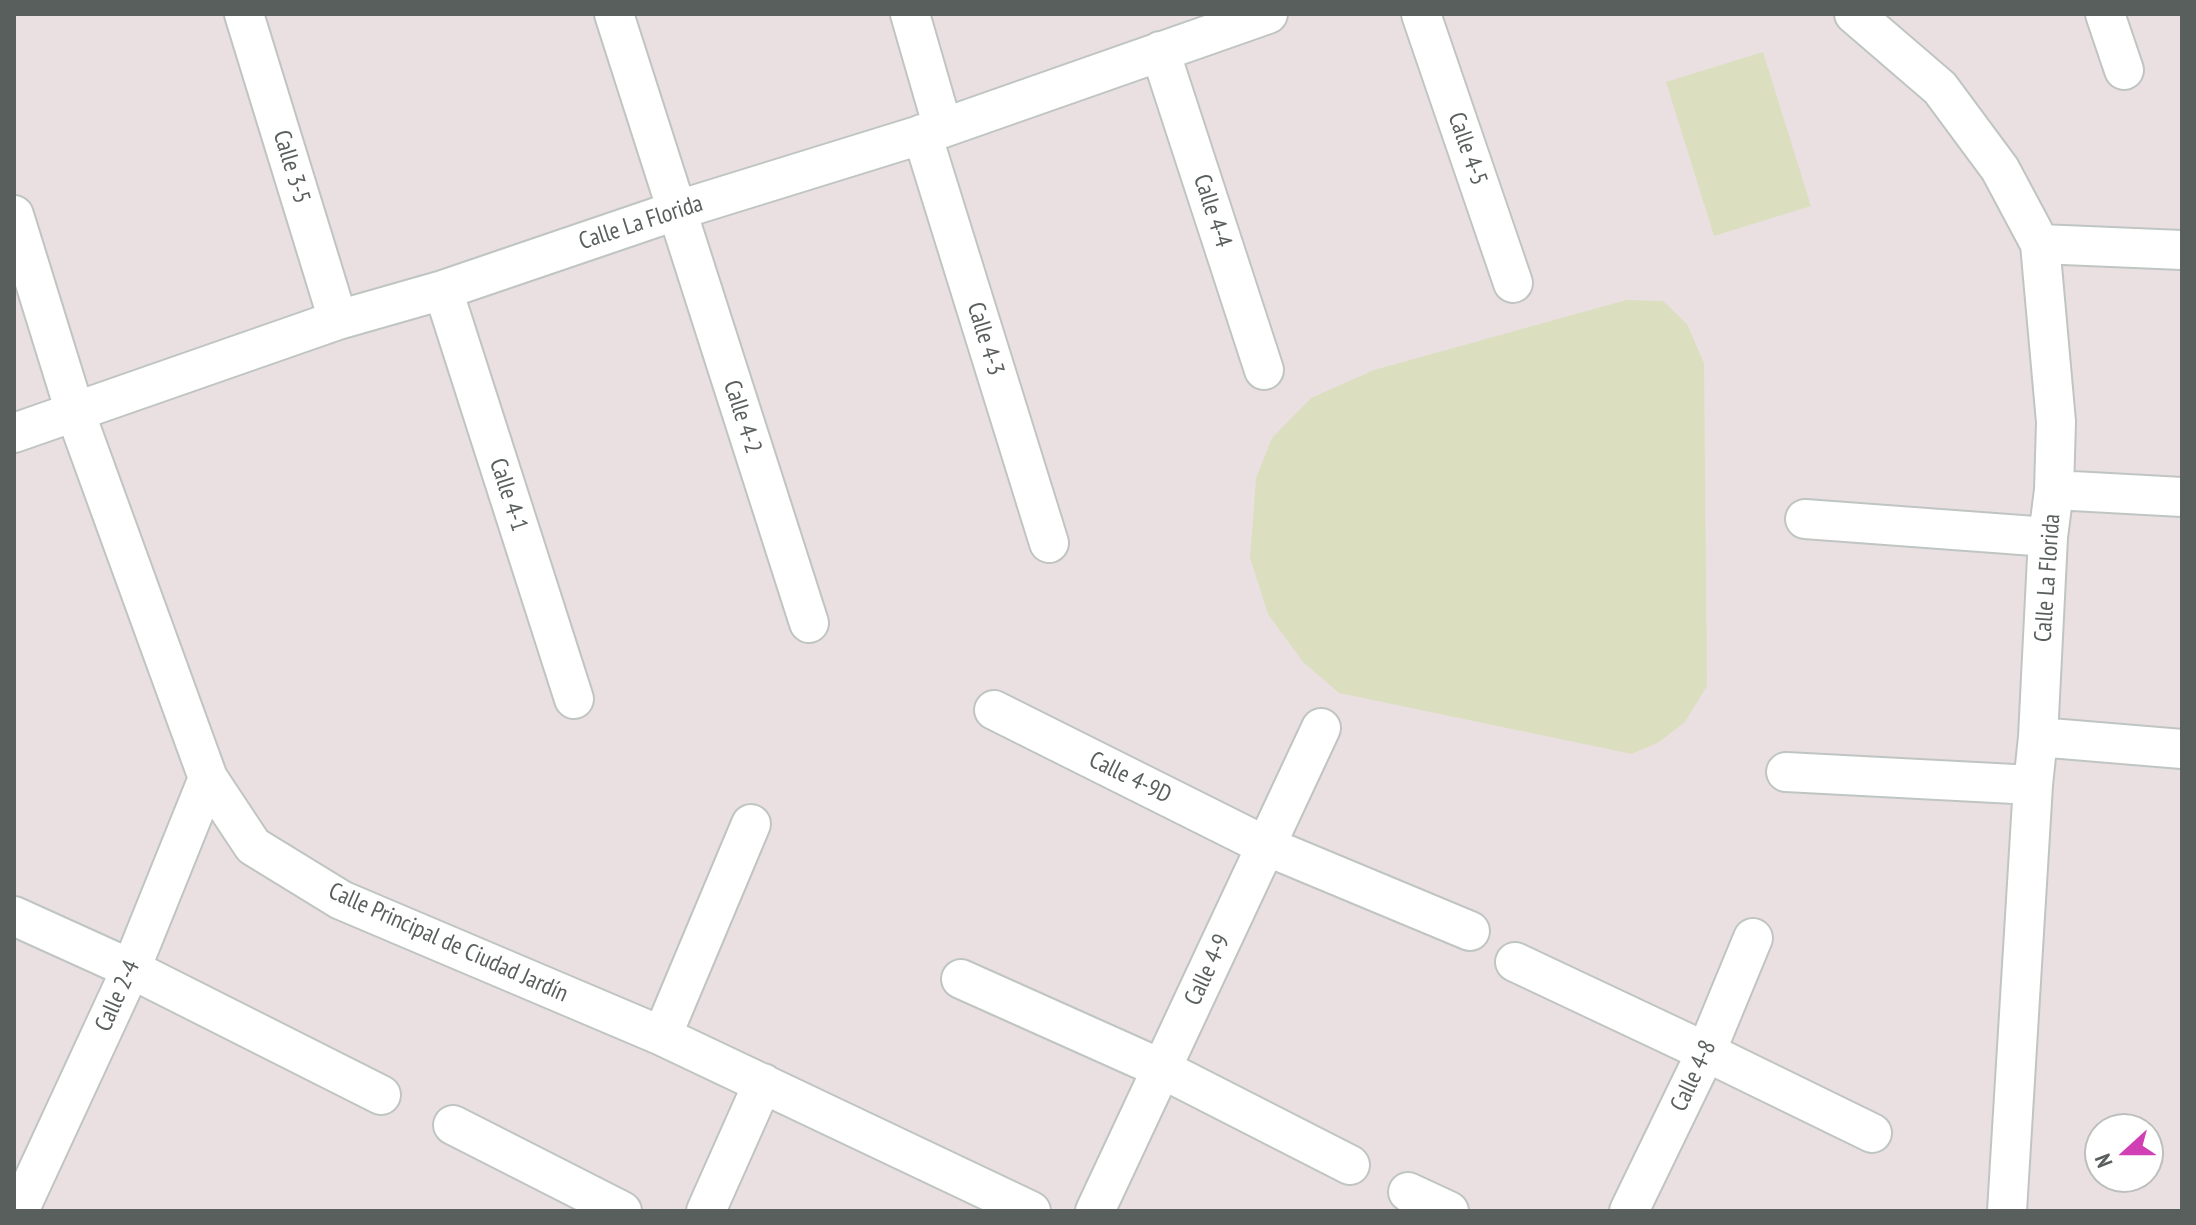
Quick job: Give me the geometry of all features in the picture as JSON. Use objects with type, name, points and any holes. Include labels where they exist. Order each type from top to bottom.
[{"type":"street","name":"Calle 3-5","points":[[244,14],[338,320]]},
{"type":"street","name":"Calle 4-2","points":[[614,14],[809,623]]},
{"type":"street","name":"Calle 4-3","points":[[910,14],[932,131],[1049,543]]},
{"type":"street","name":"Calle La Florida","points":[[14,433],[338,320],[443,290],[675,211],[932,131],[1160,51],[1214,22],[1268,14]]},
{"type":"street","name":"Calle 4-5","points":[[1421,14],[1513,283]]},
{"type":"street","name":"Calle La Florida","points":[[1854,14],[1940,88],[2000,169],[2040,244],[2056,422],[2054,490],[2048,537],[2007,1211]]},
{"type":"street","points":[[2105,14],[2124,70]]},
{"type":"street","name":"Calle 4-4","points":[[1160,51],[1264,370]]},
{"type":"street","name":"Calle Principal de Ciudad Jardín","points":[[14,215],[75,412],[208,778],[253,846],[341,900],[662,1036],[1031,1211]]},
{"type":"street","points":[[2040,244],[2182,250]]},
{"type":"street","name":"Calle 4-1","points":[[443,290],[574,699]]},
{"type":"street","points":[[2054,490],[2182,497]]},
{"type":"street","points":[[1805,519],[2048,537]]},
{"type":"street","name":"Calle 4-9D","points":[[994,710],[1266,846],[1470,931]]},
{"type":"street","name":"Calle 4-9","points":[[1095,1211],[1321,728]]},
{"type":"street","points":[[2038,737],[2182,749]]},
{"type":"street","points":[[1786,772],[2033,785]]},
{"type":"street","name":"Calle 2-4","points":[[28,1203],[131,969],[208,778]]},
{"type":"street","points":[[662,1036],[751,824]]},
{"type":"street","points":[[14,916],[131,969],[381,1095]]},
{"type":"street","name":"Calle 4-8","points":[[1629,1211],[1706,1052],[1753,938]]},
{"type":"street","points":[[1515,962],[1872,1133]]},
{"type":"street","points":[[961,979],[1162,1069],[1350,1165]]},
{"type":"street","points":[[706,1211],[763,1083]]},
{"type":"street","points":[[453,1125],[622,1211]]},
{"type":"street","points":[[1408,1192],[1449,1211]]},
{"type":"green space","points":[[1763,52],[1811,206],[1714,236],[1666,82]]},
{"type":"green space","points":[[1626,300],[1663,301],[1687,324],[1704,363],[1707,686],[1685,722],[1659,742],[1632,754],[1339,693],[1303,662],[1268,614],[1250,558],[1256,478],[1272,438],[1311,398],[1374,370]]}]
